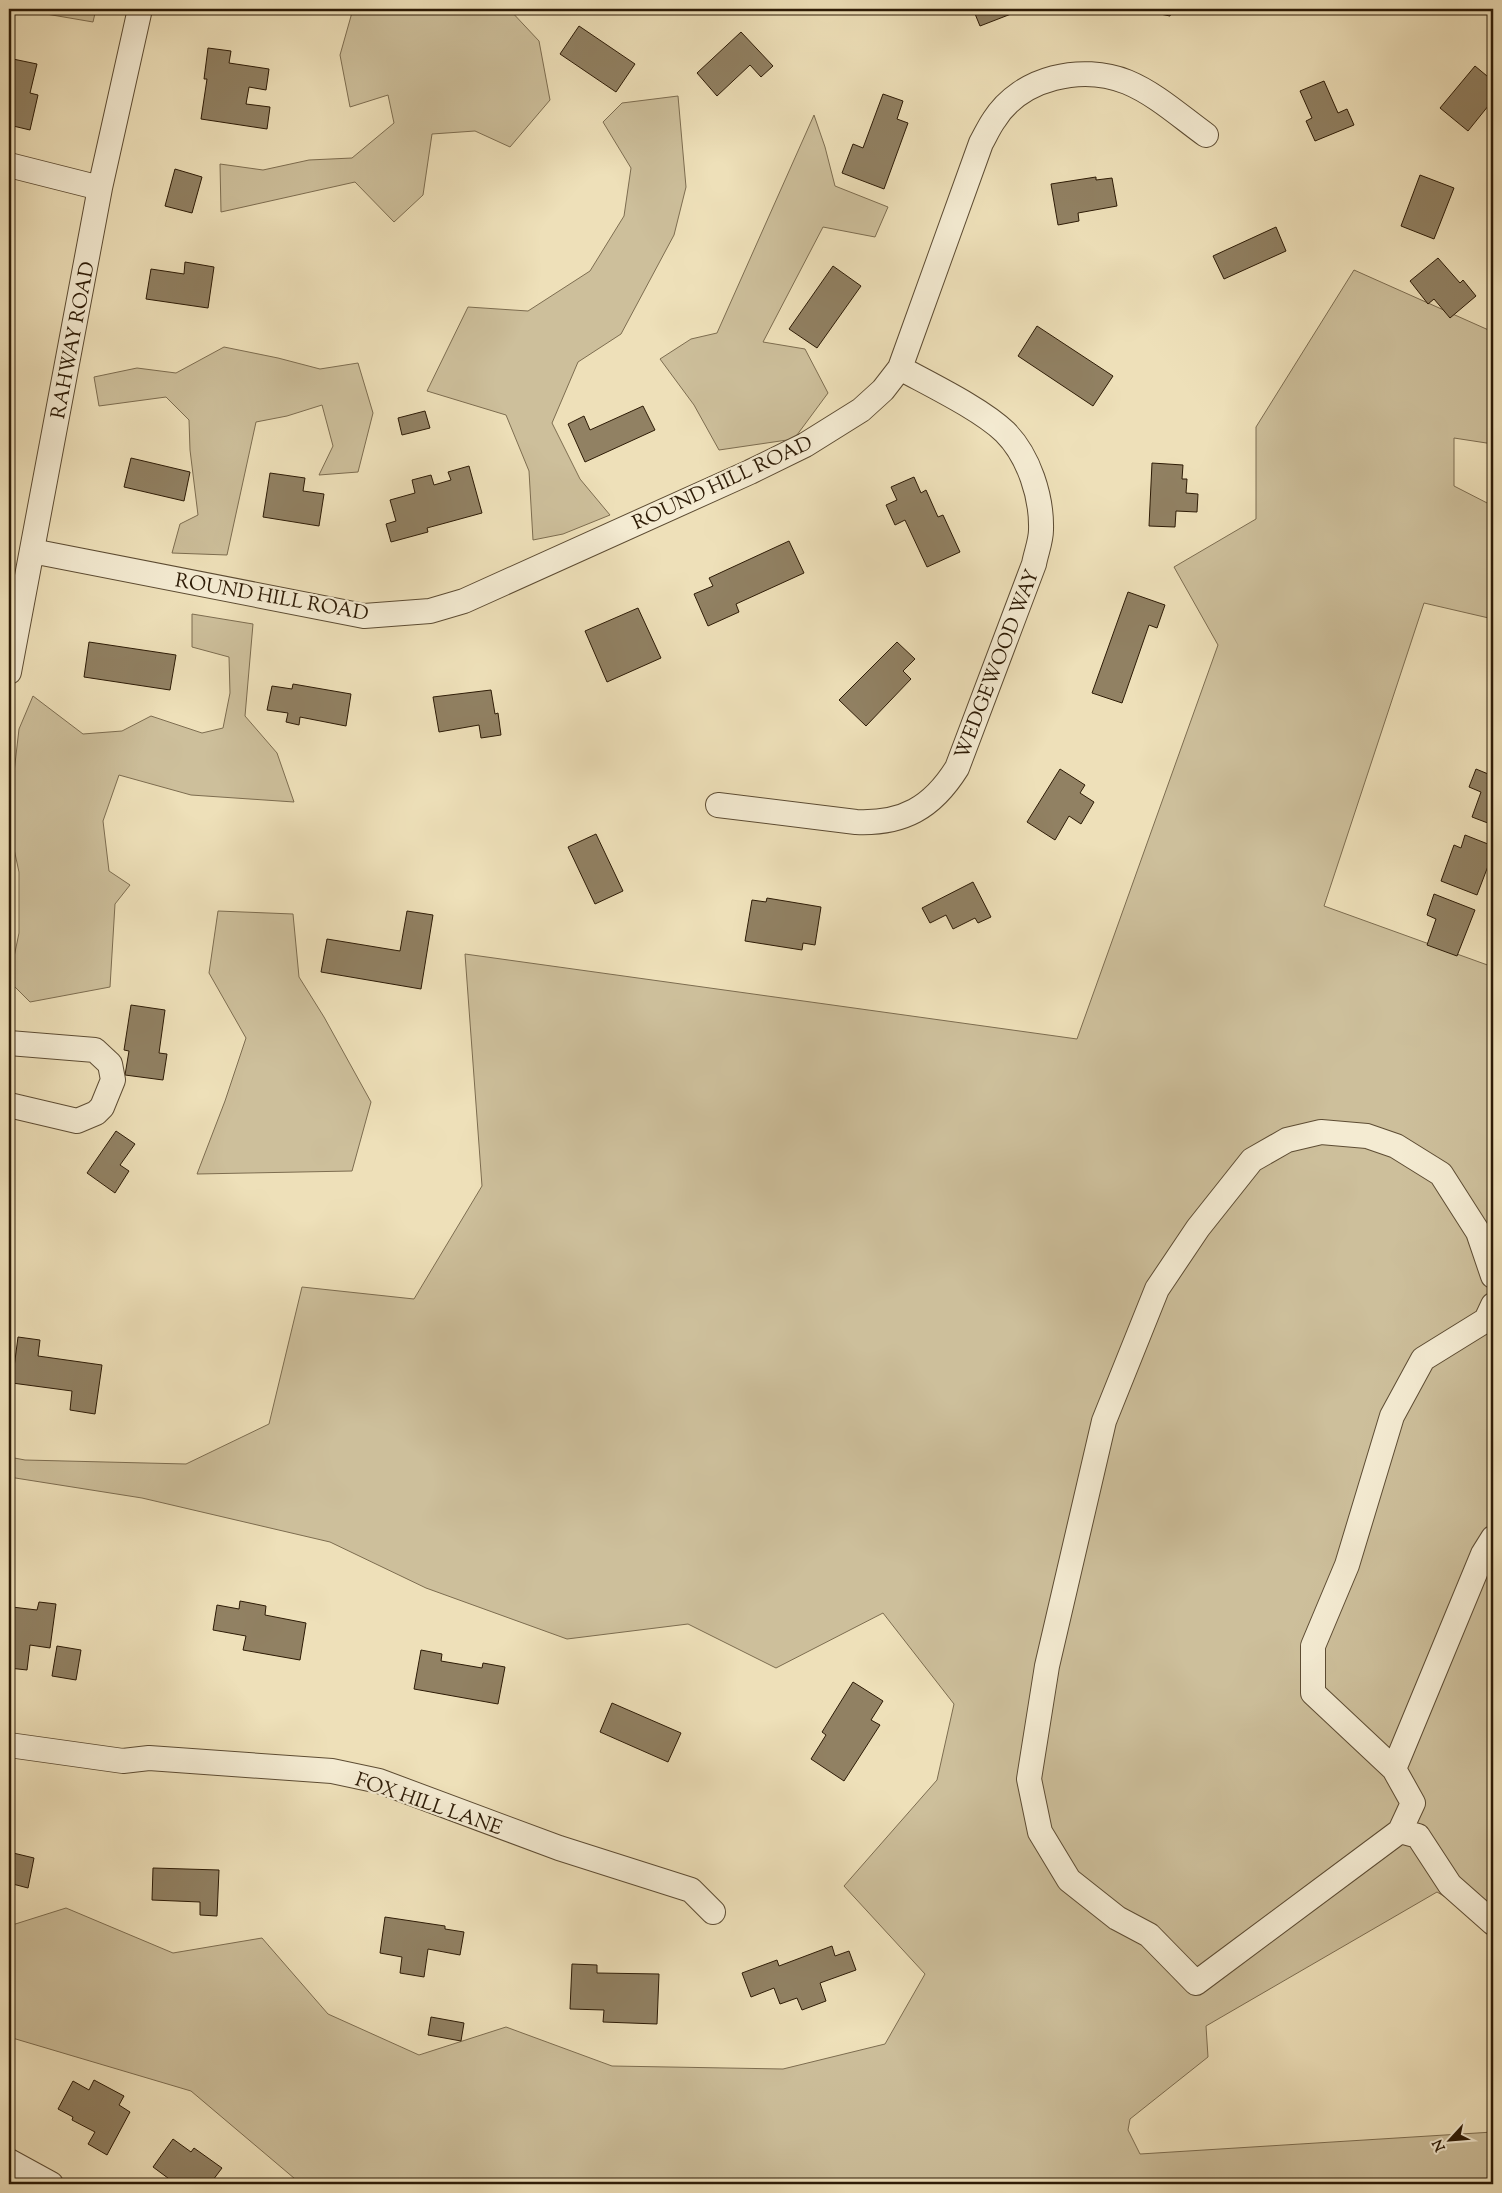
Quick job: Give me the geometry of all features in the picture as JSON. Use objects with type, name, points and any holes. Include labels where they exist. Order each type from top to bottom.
[{"type":"street","name":"RAHWAY ROAD","points":[[9,672],[100,188],[140,9]]},
{"type":"street","name":"ROUND HILL ROAD","points":[[32,551],[364,616],[430,611],[464,601],[750,472],[805,445],[861,410],[883,390],[900,368],[981,143],[994,119],[1010,102],[1030,88],[1052,79],[1074,74],[1102,76],[1127,82],[1155,97],[1206,135]]},
{"type":"street","points":[[9,165],[100,188]]},
{"type":"street","name":"WEDGEWOOD WAY","points":[[718,805],[876,823],[896,819],[926,804],[946,785],[957,768],[1034,564],[1041,532],[1040,507],[1034,480],[1020,453],[1005,432],[982,415],[900,368]]},
{"type":"street","points":[[9,1043],[96,1050],[110,1064],[113,1080],[102,1106],[96,1113],[77,1122],[9,1105]]},
{"type":"street","points":[[1493,1276],[1478,1232],[1441,1174],[1396,1146],[1367,1136],[1321,1132],[1287,1140],[1252,1160],[1198,1228],[1157,1289],[1107,1412],[1068,1571],[1046,1676],[1029,1779],[1040,1832],[1069,1880],[1117,1918],[1149,1935],[1196,1983],[1400,1830],[1413,1804],[1394,1769],[1313,1693],[1313,1646],[1347,1565],[1392,1416],[1423,1359],[1486,1320],[1493,1305]]},
{"type":"street","points":[[1394,1769],[1483,1554],[1493,1538]]},
{"type":"street","name":"FOX HILL LANE","points":[[9,1745],[123,1761],[149,1758],[332,1771],[379,1782],[559,1848],[691,1890],[713,1912]]},
{"type":"street","points":[[1400,1830],[1418,1836],[1450,1885],[1493,1923]]},
{"type":"street","points":[[9,2161],[51,2184]]},
{"type":"shaded area","points":[[17,9],[96,9],[93,22]]},
{"type":"shaded area","points":[[353,9],[509,9],[539,41],[550,100],[510,147],[475,131],[432,134],[423,195],[394,222],[355,182],[221,212],[220,164],[263,170],[309,160],[352,158],[394,123],[388,95],[350,107],[340,55]]},
{"type":"shaded area","points":[[678,96],[686,187],[674,235],[621,334],[578,362],[552,423],[580,479],[610,515],[563,534],[533,540],[529,471],[506,415],[427,391],[468,307],[528,311],[590,271],[624,216],[631,168],[603,122],[622,103]]},
{"type":"shaded area","points":[[814,115],[835,186],[888,207],[875,237],[823,227],[763,342],[805,349],[828,393],[794,439],[719,450],[694,405],[660,359],[691,339],[717,333]]},
{"type":"shaded area","points":[[1354,270],[1493,332],[1493,444],[1454,438],[1454,486],[1493,506],[1493,619],[1424,603],[1324,906],[1493,967],[1493,1925],[1437,1892],[1206,2026],[1208,2057],[1130,2119],[1128,2130],[1140,2154],[1493,2132],[1493,2184],[301,2184],[191,2091],[9,2037],[9,1926],[66,1908],[173,1953],[262,1938],[328,2014],[419,2055],[506,2027],[612,2066],[783,2069],[885,2044],[925,1974],[844,1886],[937,1780],[954,1704],[883,1613],[776,1668],[688,1624],[567,1639],[426,1588],[330,1542],[142,1498],[9,1477],[9,1457],[25,1460],[186,1464],[269,1424],[302,1287],[414,1299],[482,1186],[465,954],[1077,1039],[1218,645],[1174,567],[1256,519],[1256,427]]},
{"type":"shaded area","points":[[224,347],[320,369],[358,363],[373,413],[358,472],[319,475],[333,446],[322,405],[287,416],[256,422],[227,555],[172,553],[180,524],[198,515],[190,450],[189,420],[166,397],[99,406],[94,377],[137,368],[176,373]]},
{"type":"shaded area","points":[[192,614],[253,624],[245,716],[277,753],[294,802],[191,795],[119,775],[103,821],[109,871],[130,885],[115,904],[110,987],[30,1002],[9,981],[19,933],[19,872],[9,826],[9,816],[19,729],[33,696],[83,734],[122,731],[151,716],[202,733],[223,728],[230,693],[229,657],[192,647]]},
{"type":"shaded area","points":[[218,911],[293,914],[299,977],[324,1017],[371,1102],[352,1171],[197,1174],[225,1101],[246,1038],[209,973]]},
{"type":"building","points":[[973,9],[1024,9],[980,26]]},
{"type":"building","points":[[1135,9],[1172,9],[1170,16]]},
{"type":"building","points":[[579,26],[635,64],[616,92],[560,54]]},
{"type":"building","points":[[741,32],[773,66],[761,77],[750,65],[717,96],[697,73]]},
{"type":"building","points":[[208,48],[231,51],[229,63],[269,69],[266,90],[249,87],[246,104],[270,107],[267,129],[201,119],[207,79],[204,79]]},
{"type":"building","points":[[13,59],[37,64],[30,93],[38,95],[30,130],[9,125],[9,77]]},
{"type":"building","points":[[1475,66],[1493,81],[1493,100],[1468,131],[1440,108]]},
{"type":"building","points":[[1324,81],[1338,113],[1347,109],[1354,125],[1315,141],[1306,121],[1312,118],[1300,91]]},
{"type":"building","points":[[883,94],[903,101],[897,119],[908,123],[884,189],[842,173],[853,144],[863,148]]},
{"type":"building","points":[[175,169],[202,177],[192,213],[165,206]]},
{"type":"building","points":[[1420,175],[1454,188],[1434,239],[1401,226]]},
{"type":"building","points":[[1096,177],[1096,180],[1112,178],[1117,206],[1078,213],[1079,221],[1058,225],[1051,184]]},
{"type":"building","points":[[1276,227],[1286,251],[1224,279],[1213,256]]},
{"type":"building","points":[[1438,258],[1460,283],[1463,280],[1476,296],[1450,318],[1434,299],[1428,304],[1410,281]]},
{"type":"building","points":[[185,262],[214,267],[208,308],[146,299],[151,269],[184,274]]},
{"type":"building","points":[[833,266],[861,286],[817,348],[789,329]]},
{"type":"building","points":[[1037,326],[1113,376],[1093,406],[1018,356]]},
{"type":"building","points":[[643,406],[655,430],[585,462],[568,424],[584,416],[590,430]]},
{"type":"building","points":[[425,411],[430,428],[402,435],[398,418]]},
{"type":"building","points":[[131,458],[190,472],[184,501],[124,487]]},
{"type":"building","points":[[1152,463],[1183,465],[1182,479],[1187,479],[1186,493],[1198,494],[1197,512],[1176,511],[1175,527],[1149,526]]},
{"type":"building","points":[[469,466],[482,513],[427,528],[428,532],[391,542],[386,524],[396,521],[390,500],[415,493],[412,480],[431,475],[434,485],[451,480],[448,472]]},
{"type":"building","points":[[270,473],[305,478],[303,491],[324,494],[319,526],[263,517]]},
{"type":"building","points":[[914,477],[921,493],[926,490],[938,517],[943,515],[960,552],[927,567],[905,520],[895,525],[886,505],[897,500],[891,487]]},
{"type":"building","points":[[789,541],[804,573],[736,604],[739,612],[708,626],[694,594],[713,586],[709,578]]},
{"type":"building","points":[[1128,592],[1165,605],[1157,628],[1149,625],[1122,703],[1092,693]]},
{"type":"building","points":[[638,608],[661,658],[607,682],[585,631]]},
{"type":"building","points":[[89,642],[176,655],[170,690],[84,677]]},
{"type":"building","points":[[897,642],[915,659],[903,671],[911,679],[866,726],[839,700]]},
{"type":"building","points":[[293,684],[351,694],[346,726],[300,717],[299,725],[286,722],[288,713],[267,710],[272,686],[292,689]]},
{"type":"building","points":[[491,690],[495,714],[498,713],[501,735],[481,738],[479,725],[439,732],[433,697]]},
{"type":"building","points":[[1493,729],[1493,746],[1488,744]]},
{"type":"building","points":[[1060,769],[1085,785],[1080,793],[1094,802],[1081,824],[1069,816],[1055,840],[1027,822]]},
{"type":"building","points":[[1476,769],[1493,776],[1493,825],[1472,817],[1481,792],[1469,787]]},
{"type":"building","points":[[596,834],[623,891],[595,904],[568,847]]},
{"type":"building","points":[[1465,835],[1493,846],[1493,853],[1477,895],[1441,881],[1454,845],[1461,848]]},
{"type":"building","points":[[973,882],[991,917],[978,923],[975,918],[953,929],[946,915],[930,923],[922,908]]},
{"type":"building","points":[[1434,894],[1475,910],[1457,956],[1427,945],[1436,919],[1427,915]]},
{"type":"building","points":[[767,898],[821,907],[815,945],[803,943],[802,950],[745,941],[752,900],[766,902]]},
{"type":"building","points":[[407,911],[433,915],[421,989],[321,972],[327,939],[400,951]]},
{"type":"building","points":[[131,1005],[165,1010],[159,1053],[167,1054],[163,1080],[125,1075],[129,1051],[124,1050]]},
{"type":"building","points":[[116,1131],[135,1144],[120,1165],[129,1171],[115,1193],[87,1173]]},
{"type":"building","points":[[18,1337],[40,1340],[38,1356],[102,1365],[95,1414],[70,1410],[72,1391],[12,1383]]},
{"type":"building","points":[[9,1596],[13,1596],[12,1607],[37,1610],[39,1602],[56,1604],[50,1648],[30,1645],[27,1670],[9,1668]]},
{"type":"building","points":[[240,1601],[266,1606],[265,1615],[306,1623],[300,1660],[243,1650],[246,1636],[213,1630],[217,1605],[239,1609]]},
{"type":"building","points":[[57,1646],[81,1650],[76,1680],[52,1676]]},
{"type":"building","points":[[421,1650],[442,1654],[441,1661],[482,1668],[483,1663],[505,1667],[498,1704],[414,1689]]},
{"type":"building","points":[[853,1682],[883,1701],[871,1720],[880,1725],[844,1781],[811,1759],[826,1735],[822,1732]]},
{"type":"building","points":[[612,1703],[681,1733],[668,1762],[600,1732]]},
{"type":"building","points":[[9,1852],[34,1858],[28,1888],[9,1883]]},
{"type":"building","points":[[153,1868],[219,1870],[217,1916],[200,1915],[200,1902],[152,1900]]},
{"type":"building","points":[[385,1917],[445,1926],[445,1929],[464,1932],[460,1955],[428,1949],[424,1977],[400,1973],[402,1957],[380,1953]]},
{"type":"building","points":[[832,1946],[835,1956],[849,1951],[856,1970],[820,1983],[826,2001],[802,2010],[797,1998],[780,2004],[774,1988],[751,1997],[742,1973],[777,1960],[779,1966]]},
{"type":"building","points":[[572,1964],[597,1965],[597,1973],[659,1974],[657,2024],[603,2022],[604,2010],[570,2009]]},
{"type":"building","points":[[431,2017],[464,2023],[461,2041],[428,2035]]},
{"type":"building","points":[[94,2080],[124,2096],[119,2105],[130,2112],[107,2155],[88,2144],[95,2132],[72,2120],[73,2117],[58,2109],[73,2081],[89,2090]]},
{"type":"building","points":[[173,2139],[191,2152],[194,2148],[222,2168],[210,2184],[176,2184],[153,2167]]}]
